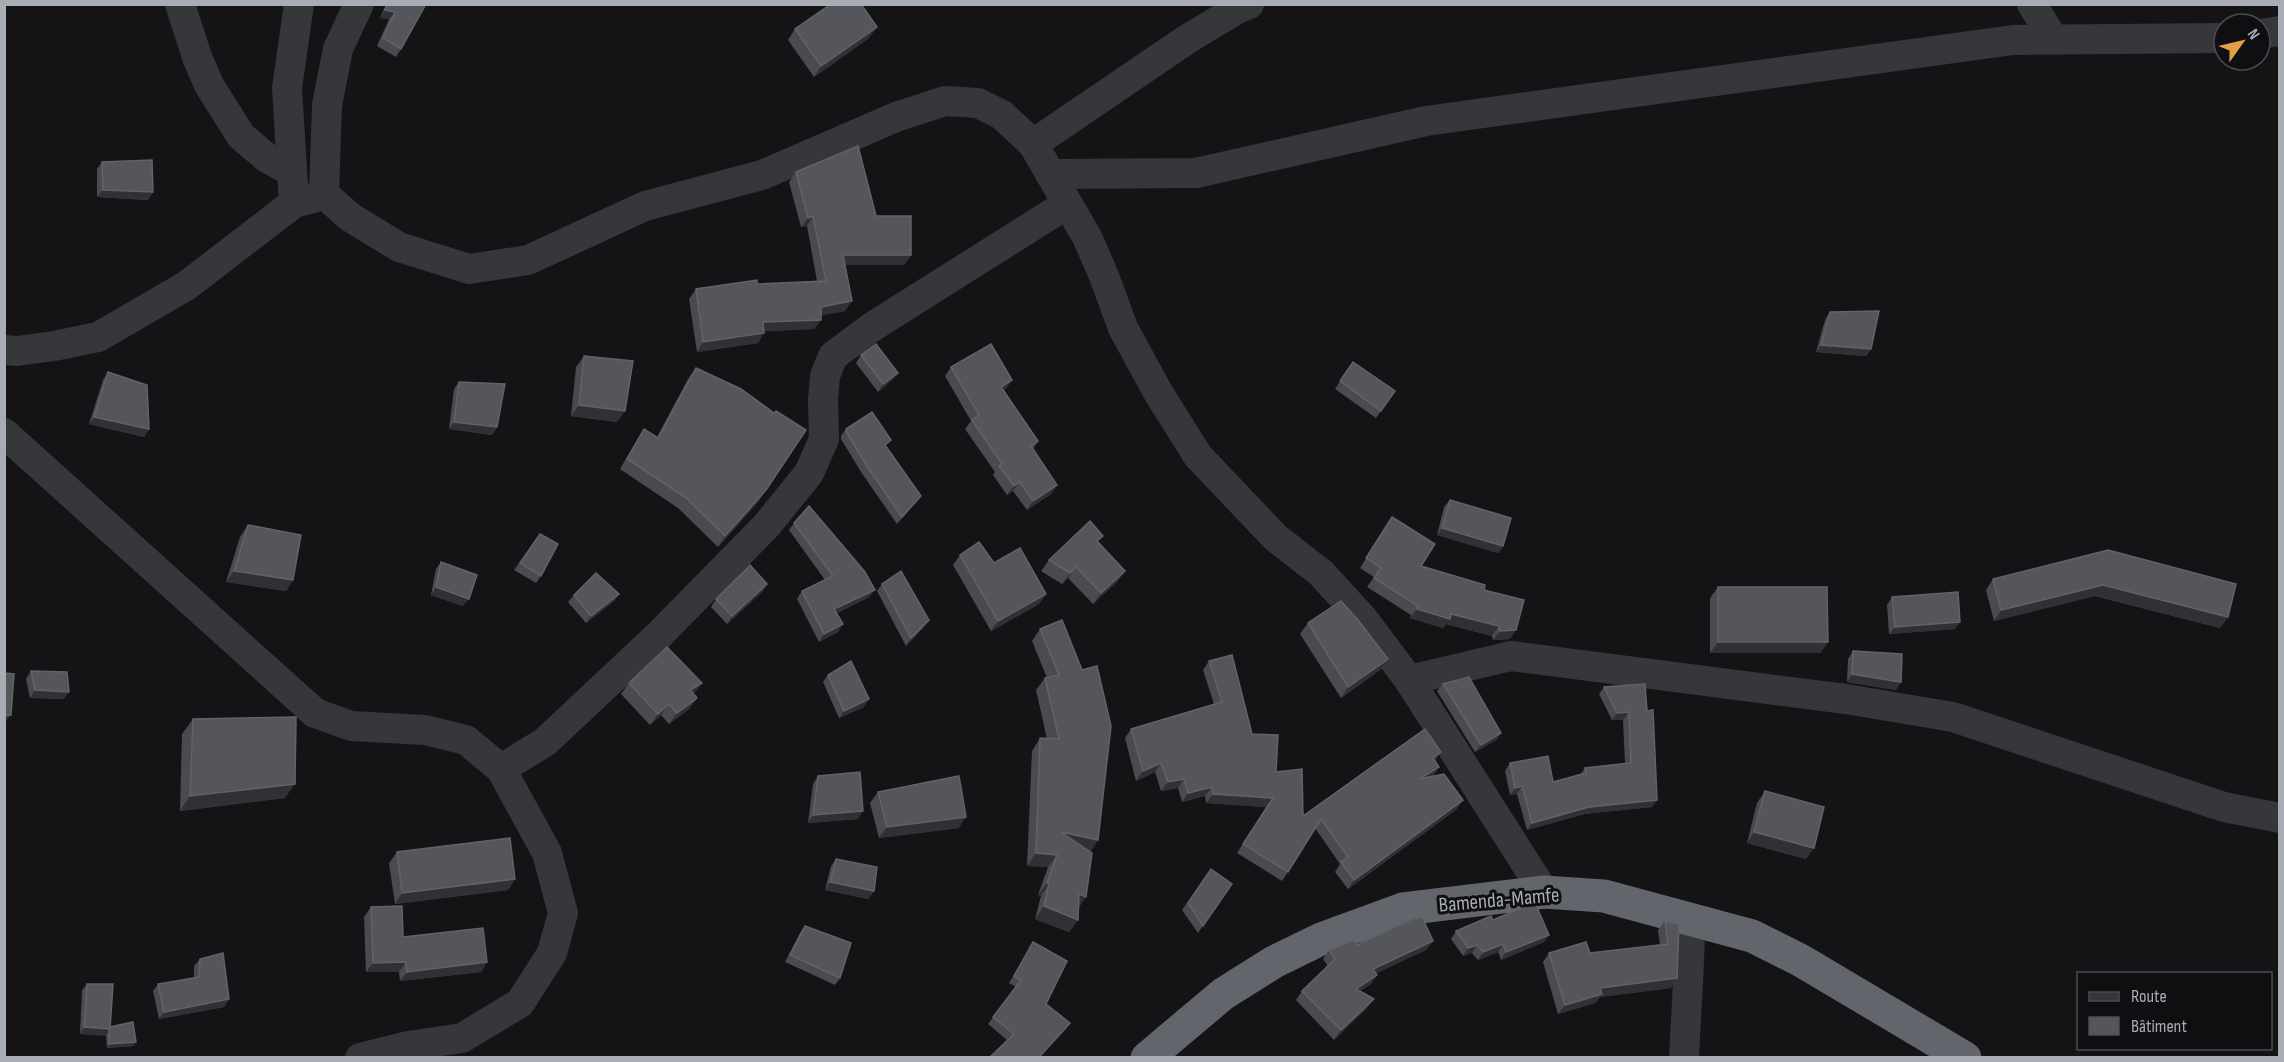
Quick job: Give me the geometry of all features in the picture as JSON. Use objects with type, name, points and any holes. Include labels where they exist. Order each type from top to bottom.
[{"type":"highway","name":"Bamenda-Mamfe","points":[[1147,1058],[1223,994],[1274,962],[1321,939],[1403,909],[1545,892],[1604,896],[1752,936],[1781,950],[1965,1058]]},
{"type":"street","points":[[180,4],[197,57],[209,85],[241,136],[267,158],[291,171]]},
{"type":"street","points":[[294,203],[287,88],[299,4]]},
{"type":"street","points":[[324,194],[327,105],[338,49],[359,4]]},
{"type":"street","points":[[1033,144],[1186,40],[1249,4]]},
{"type":"street","points":[[2032,4],[2053,39]]},
{"type":"street","points":[[1050,174],[1196,173],[1426,122],[2013,40],[2212,38]]},
{"type":"street","points":[[324,194],[350,217],[399,247],[469,269],[528,260],[645,206],[762,175],[896,117],[945,101],[978,103],[1002,115],[1033,144],[1091,247],[1123,328],[1159,394],[1198,456],[1276,538],[1321,573],[1364,620],[1409,680],[1545,892]]},
{"type":"street","points":[[4,350],[17,351],[54,346],[98,336],[186,286],[294,203],[324,194]]},
{"type":"street","points":[[501,769],[545,742],[659,635],[767,525],[809,472],[824,439],[825,376],[833,356],[872,327],[1067,204]]},
{"type":"street","points":[[4,433],[315,712],[351,726],[425,730],[466,740],[501,769],[547,853],[563,913],[552,953],[520,1003],[462,1038],[408,1046],[360,1058]]},
{"type":"street","points":[[1409,680],[1511,656],[1846,699],[1953,717],[2224,807],[2280,818]]},
{"type":"street","points":[[1684,1058],[1686,998],[1690,972],[1690,920]]},
{"type":"building","points":[[388,4],[426,4],[401,49],[383,38],[395,12],[385,10]]},
{"type":"building","points":[[831,4],[861,4],[877,27],[821,66],[795,29]]},
{"type":"building","points":[[858,146],[876,216],[911,216],[911,255],[843,255],[852,301],[821,307],[821,320],[763,322],[764,333],[703,342],[696,289],[757,280],[757,284],[826,281],[813,216],[808,218],[796,172]]},
{"type":"building","points":[[152,160],[153,192],[103,190],[102,162]]},
{"type":"building","points":[[1879,311],[1871,349],[1821,345],[1830,312]]},
{"type":"building","points":[[876,344],[898,373],[883,384],[861,355]]},
{"type":"building","points":[[991,344],[1012,380],[1001,387],[1038,441],[1031,446],[1057,485],[1033,501],[1020,482],[1014,486],[999,466],[1002,464],[972,420],[979,415],[951,367]]},
{"type":"building","points":[[584,356],[633,361],[625,411],[579,405]]},
{"type":"building","points":[[1353,362],[1395,391],[1381,411],[1340,381]]},
{"type":"building","points":[[696,368],[741,389],[774,413],[776,411],[806,430],[766,490],[725,536],[685,497],[627,459],[644,429],[658,438]]},
{"type":"building","points":[[108,372],[147,385],[149,429],[94,417]]},
{"type":"building","points":[[459,382],[505,384],[497,427],[454,422]]},
{"type":"building","points":[[872,412],[891,440],[885,445],[921,496],[902,517],[846,431]]},
{"type":"building","points":[[1450,500],[1511,518],[1503,546],[1442,528]]},
{"type":"building","points":[[809,506],[865,572],[875,590],[834,609],[843,624],[824,634],[802,591],[833,576],[794,523]]},
{"type":"building","points":[[1392,517],[1435,544],[1421,566],[1485,585],[1484,590],[1524,600],[1516,630],[1500,631],[1499,626],[1451,614],[1450,619],[1417,609],[1418,606],[1374,578],[1381,568],[1366,558]]},
{"type":"building","points":[[1090,521],[1103,536],[1097,541],[1125,571],[1101,593],[1076,567],[1070,573],[1049,560]]},
{"type":"building","points":[[248,525],[301,535],[293,580],[234,571]]},
{"type":"building","points":[[540,534],[558,544],[541,576],[520,563]]},
{"type":"building","points":[[979,542],[994,563],[1020,548],[1046,594],[998,621],[960,555]]},
{"type":"building","points":[[2108,550],[2236,584],[2228,617],[2103,585],[2001,610],[1993,579]]},
{"type":"building","points":[[441,562],[477,575],[469,599],[436,587]]},
{"type":"building","points":[[750,565],[767,584],[732,616],[716,599]]},
{"type":"building","points":[[901,571],[929,620],[911,638],[882,584]]},
{"type":"building","points":[[596,573],[619,594],[591,616],[574,595]]},
{"type":"building","points":[[1718,587],[1827,587],[1828,642],[1718,642]]},
{"type":"building","points":[[1958,592],[1960,622],[1895,627],[1892,597]]},
{"type":"building","points":[[1341,601],[1388,659],[1348,687],[1308,623]]},
{"type":"building","points":[[1062,620],[1082,670],[1097,666],[1111,726],[1098,840],[1061,832],[1092,853],[1086,897],[1079,894],[1078,920],[1044,906],[1049,884],[1047,883],[1057,855],[1036,853],[1040,738],[1059,739],[1045,678],[1059,675],[1040,629]]},
{"type":"building","points":[[667,647],[702,683],[690,690],[697,698],[677,713],[669,704],[658,714],[629,683]]},
{"type":"building","points":[[1853,651],[1902,654],[1901,682],[1852,674]]},
{"type":"building","points":[[1232,655],[1252,734],[1278,735],[1276,772],[1302,769],[1303,816],[1425,729],[1441,752],[1433,758],[1439,767],[1419,779],[1444,774],[1463,800],[1354,880],[1341,862],[1348,857],[1321,819],[1288,872],[1243,844],[1273,798],[1213,794],[1212,787],[1188,793],[1184,779],[1168,782],[1161,763],[1143,771],[1131,729],[1222,702],[1209,661]]},
{"type":"building","points":[[851,661],[869,699],[844,711],[828,675]]},
{"type":"building","points":[[31,671],[67,672],[69,692],[35,690]]},
{"type":"building","points":[[4,673],[14,674],[11,715],[4,716]]},
{"type":"building","points":[[1469,677],[1501,733],[1481,745],[1443,684]]},
{"type":"building","points":[[1645,684],[1647,711],[1653,710],[1657,800],[1589,807],[1532,823],[1522,786],[1515,788],[1510,763],[1548,756],[1553,782],[1586,773],[1585,768],[1631,763],[1629,712],[1617,713],[1604,687]]},
{"type":"building","points":[[296,717],[295,784],[190,796],[193,719]]},
{"type":"building","points":[[860,772],[863,811],[813,815],[818,776]]},
{"type":"building","points":[[959,776],[966,817],[887,827],[878,792]]},
{"type":"building","points":[[1765,791],[1824,807],[1814,848],[1754,832]]},
{"type":"building","points":[[510,838],[515,879],[402,893],[397,852]]},
{"type":"building","points":[[836,859],[877,867],[874,891],[830,882]]},
{"type":"building","points":[[1211,869],[1232,884],[1203,926],[1188,903]]},
{"type":"building","points":[[1536,905],[1549,935],[1506,952],[1503,944],[1483,952],[1477,945],[1468,948],[1456,931],[1491,916],[1493,920],[1526,906]]},
{"type":"building","points":[[402,906],[403,937],[483,928],[487,962],[407,972],[406,962],[373,963],[371,907]]},
{"type":"building","points":[[1422,917],[1433,941],[1373,969],[1377,975],[1356,989],[1374,999],[1341,1030],[1302,991],[1335,959],[1329,950],[1354,940],[1357,945],[1412,919]]},
{"type":"building","points":[[1665,921],[1679,924],[1677,978],[1600,988],[1602,994],[1565,1005],[1549,953],[1586,942],[1590,953],[1668,944]]},
{"type":"building","points":[[805,926],[851,943],[840,978],[790,955]]},
{"type":"building","points":[[1033,942],[1067,961],[1046,1004],[1070,1023],[1040,1056],[1041,1058],[989,1058],[1014,1034],[993,1017],[1021,980],[1014,976]]},
{"type":"building","points":[[223,953],[229,999],[164,1012],[158,984],[199,977],[200,959]]},
{"type":"building","points":[[87,984],[113,984],[110,1029],[84,1027]]},
{"type":"building","points":[[133,1022],[136,1042],[109,1044],[110,1027]]}]
